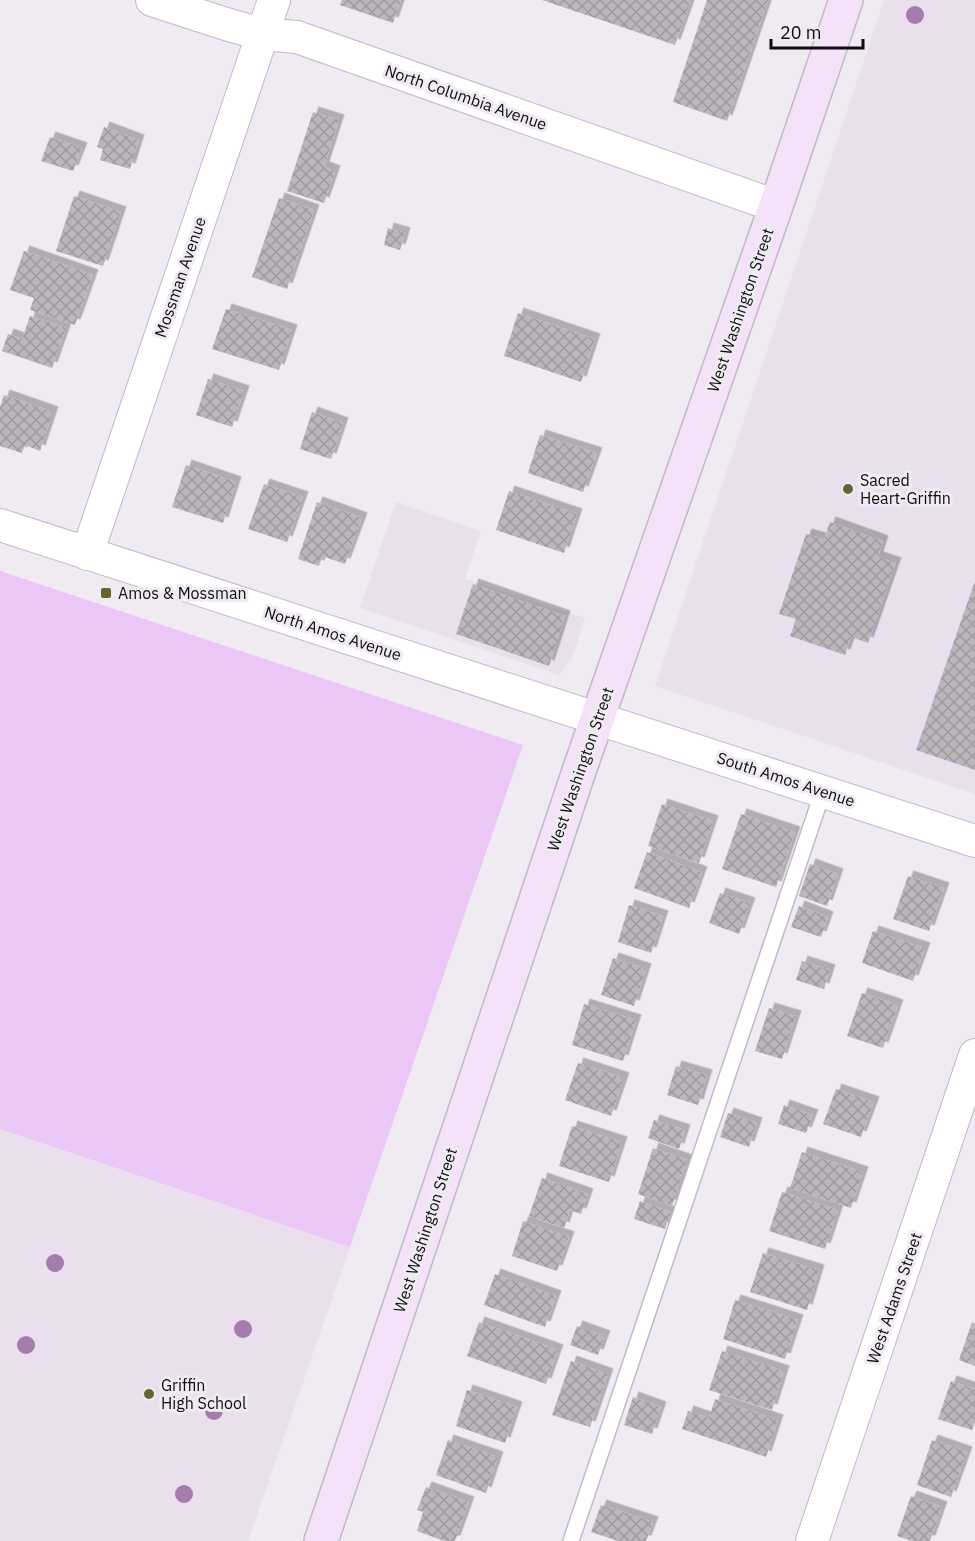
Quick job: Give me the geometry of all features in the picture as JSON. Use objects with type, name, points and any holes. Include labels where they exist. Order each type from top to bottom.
[{"type":"street","name":"North Columbia Avenue","points":[[152,0],[262,34],[297,37],[776,206]]},
{"type":"street","name":"Mossman Avenue","points":[[87,554],[274,0]]},
{"type":"street","name":"West Washington Street","points":[[321,1541],[597,718],[846,0]]},
{"type":"street","name":"North Amos Avenue","points":[[0,525],[597,718]]},
{"type":"street","name":"South Amos Avenue","points":[[597,718],[975,841]]},
{"type":"street","name":"West Adams Street","points":[[812,1541],[975,1055]]},
{"type":"lane","points":[[571,1541],[823,791]]},
{"type":"shaded area","name":"Sacred Heart-Griffin","points":[[884,0],[975,0],[975,794],[655,686]]},
{"type":"shaded area","points":[[396,502],[481,531],[465,579],[585,618],[573,657],[559,675],[360,608]]},
{"type":"shaded area","points":[[0,571],[523,745],[350,1247],[0,1129]]},
{"type":"shaded area","name":"Griffin High School","points":[[0,1129],[350,1247],[248,1541],[0,1541]]},
{"type":"building","points":[[342,0],[401,0],[393,23],[340,5]]},
{"type":"building","points":[[542,0],[691,0],[675,45]]},
{"type":"building","points":[[707,0],[768,0],[727,121],[673,102]]},
{"type":"building","points":[[313,112],[339,120],[324,167],[335,171],[324,203],[287,191]]},
{"type":"building","points":[[104,127],[139,140],[130,169],[100,160],[103,149],[97,147]]},
{"type":"building","points":[[50,137],[82,148],[73,171],[41,161]]},
{"type":"building","points":[[74,196],[121,212],[103,266],[56,251]]},
{"type":"building","points":[[279,198],[314,210],[287,289],[252,277]]},
{"type":"building","points":[[388,228],[405,233],[400,250],[384,245]]},
{"type":"building","points":[[24,251],[93,275],[75,325],[30,310],[34,298],[10,290]]},
{"type":"building","points":[[226,309],[292,330],[279,370],[212,349]]},
{"type":"building","points":[[518,313],[595,339],[581,382],[504,356]]},
{"type":"building","points":[[30,316],[66,328],[52,368],[2,351],[8,334],[22,339]]},
{"type":"building","points":[[208,379],[244,391],[232,427],[196,415]]},
{"type":"building","points":[[4,395],[53,412],[40,451],[25,445],[22,453],[0,446],[0,407]]},
{"type":"building","points":[[312,412],[343,423],[331,459],[300,449]]},
{"type":"building","points":[[540,435],[597,453],[583,492],[528,473]]},
{"type":"building","points":[[186,465],[236,482],[223,523],[172,507]]},
{"type":"building","points":[[264,484],[303,497],[287,542],[248,529]]},
{"type":"building","points":[[509,491],[577,514],[564,553],[496,530]]},
{"type":"building","points":[[317,502],[362,518],[345,564],[322,556],[319,566],[298,559]]},
{"type":"building","points":[[830,522],[883,541],[878,557],[896,563],[868,643],[851,637],[845,655],[790,636],[796,619],[779,614],[806,534],[824,539]]},
{"type":"building","points":[[975,581],[975,770],[916,750]]},
{"type":"building","points":[[473,584],[565,616],[549,666],[456,634]]},
{"type":"building","points":[[662,804],[713,821],[699,863],[648,846]]},
{"type":"building","points":[[741,814],[795,832],[776,887],[722,869]]},
{"type":"building","points":[[647,852],[702,872],[689,908],[634,888]]},
{"type":"building","points":[[810,864],[838,874],[827,906],[799,896]]},
{"type":"building","points":[[908,876],[944,888],[929,931],[893,919]]},
{"type":"building","points":[[720,893],[750,903],[739,934],[709,923]]},
{"type":"building","points":[[629,905],[663,916],[651,953],[618,942]]},
{"type":"building","points":[[799,906],[828,917],[821,937],[791,927]]},
{"type":"building","points":[[873,931],[925,948],[913,981],[862,963]]},
{"type":"building","points":[[613,958],[646,969],[634,1006],[601,995]]},
{"type":"building","points":[[802,961],[830,970],[824,989],[796,980]]},
{"type":"building","points":[[862,993],[898,1005],[883,1048],[847,1036]]},
{"type":"building","points":[[584,1004],[636,1020],[623,1061],[572,1045]]},
{"type":"building","points":[[769,1008],[796,1016],[782,1059],[755,1051]]},
{"type":"building","points":[[578,1063],[624,1078],[611,1116],[565,1100]]},
{"type":"building","points":[[676,1066],[707,1075],[698,1105],[667,1095]]},
{"type":"building","points":[[836,1089],[874,1102],[861,1137],[823,1124]]},
{"type":"building","points":[[784,1105],[813,1115],[806,1133],[778,1124]]},
{"type":"building","points":[[728,1113],[757,1123],[749,1147],[720,1137]]},
{"type":"building","points":[[654,1120],[685,1130],[679,1149],[648,1138]]},
{"type":"building","points":[[572,1126],[622,1142],[609,1182],[559,1166]]},
{"type":"building","points":[[653,1148],[687,1160],[672,1206],[638,1194]]},
{"type":"building","points":[[802,1152],[863,1172],[851,1208],[790,1188]]},
{"type":"building","points":[[542,1178],[588,1194],[581,1214],[570,1210],[564,1228],[529,1216]]},
{"type":"building","points":[[782,1192],[838,1210],[825,1249],[769,1231]]},
{"type":"building","points":[[640,1201],[671,1212],[665,1229],[634,1219]]},
{"type":"building","points":[[523,1221],[569,1237],[557,1271],[512,1256]]},
{"type":"building","points":[[763,1253],[819,1270],[807,1310],[750,1292]]},
{"type":"building","points":[[495,1274],[556,1296],[545,1327],[484,1305]]},
{"type":"building","points":[[735,1300],[798,1320],[785,1359],[723,1339]]},
{"type":"building","points":[[479,1322],[558,1350],[546,1384],[467,1356]]},
{"type":"building","points":[[972,1322],[975,1324],[975,1366],[959,1360]]},
{"type":"building","points":[[577,1326],[605,1336],[598,1355],[570,1345]]},
{"type":"building","points":[[722,1351],[784,1371],[772,1410],[709,1390]]},
{"type":"building","points":[[571,1361],[608,1374],[590,1427],[552,1415]]},
{"type":"building","points":[[951,1381],[975,1389],[975,1421],[972,1430],[938,1419]]},
{"type":"building","points":[[467,1390],[517,1407],[505,1443],[456,1426]]},
{"type":"building","points":[[633,1397],[661,1407],[652,1434],[624,1425]]},
{"type":"building","points":[[715,1399],[778,1420],[766,1457],[682,1429],[688,1411],[709,1418]]},
{"type":"building","points":[[448,1440],[498,1457],[486,1493],[436,1475]]},
{"type":"building","points":[[932,1440],[967,1452],[951,1497],[917,1485]]},
{"type":"building","points":[[426,1487],[469,1502],[455,1541],[444,1541],[417,1531],[423,1512],[417,1510]]},
{"type":"building","points":[[911,1496],[942,1507],[930,1541],[912,1541],[897,1536]]},
{"type":"building","points":[[601,1505],[653,1522],[646,1541],[618,1541],[591,1532]]},
{"type":"place","name":"Sacred Heart-Griffin","points":[[848,489]]},
{"type":"place","name":"Amos & Mossman","points":[[106,593]]},
{"type":"place","name":"Griffin High School","points":[[149,1394]]}]
